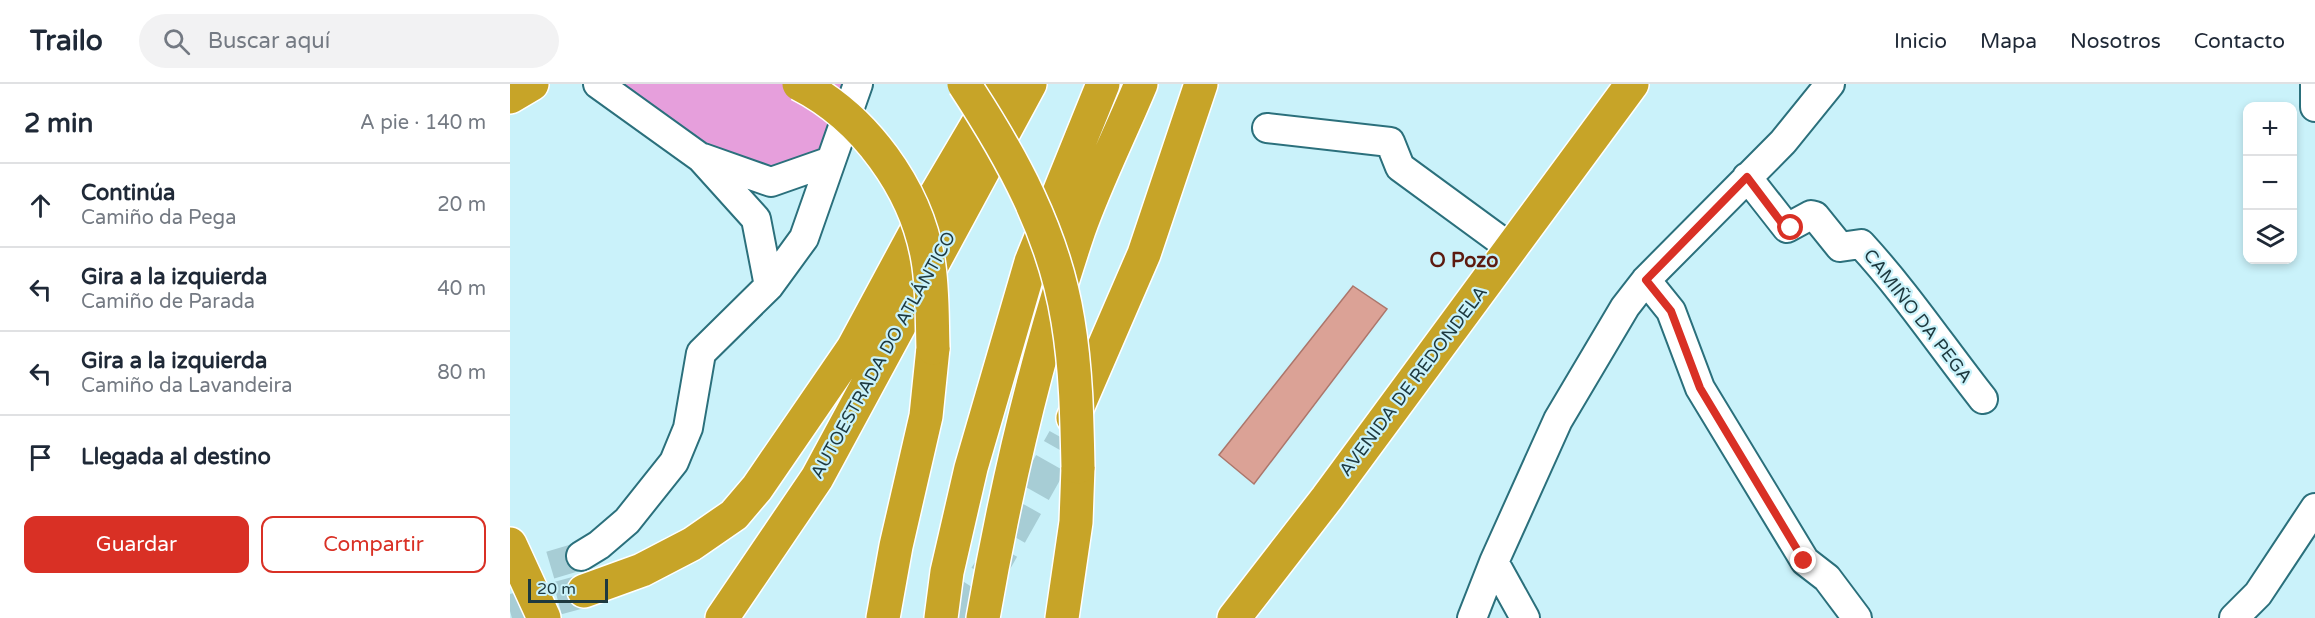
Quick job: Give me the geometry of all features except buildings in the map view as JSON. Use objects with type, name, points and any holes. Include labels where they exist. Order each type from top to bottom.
[{"type":"highway","points":[[510,97],[532,84]]},
{"type":"highway","points":[[799,84],[819,94],[849,117],[894,173],[921,230],[928,261],[933,348],[926,416],[896,546],[883,618]]},
{"type":"highway","points":[[964,84],[992,127],[1035,206],[1053,258],[1070,330],[1075,379],[1071,453],[1076,522],[1062,618]]},
{"type":"highway","points":[[584,591],[642,570],[692,544],[734,515],[757,488],[853,348],[935,196],[1002,84]]},
{"type":"highway","name":"AUTOESTRADA DO ATLÁNTICO","points":[[722,618],[817,478],[1030,84]]},
{"type":"highway","points":[[941,618],[947,572],[971,468],[1030,262],[1103,84]]},
{"type":"highway","points":[[983,618],[998,532],[1028,398],[1080,228],[1142,84]]},
{"type":"highway","points":[[1071,453],[1144,254],[1201,84]]},
{"type":"highway","name":"AVENIDA DE REDONDELA","points":[[1234,618],[1327,498],[1632,84]]},
{"type":"highway","points":[[510,544],[544,618]]},
{"type":"street","points":[[598,84],[700,158],[756,219],[769,286]]},
{"type":"street","points":[[581,556],[599,545],[627,521],[674,462],[688,428],[701,353],[769,286],[804,238],[858,84]]},
{"type":"street","points":[[1472,618],[1494,562],[1558,420],[1625,307],[1646,280],[1783,142],[1830,84]]},
{"type":"street","points":[[2315,84],[2315,108]]},
{"type":"street","points":[[1267,128],[1390,142],[1400,167],[1512,249]]},
{"type":"street","points":[[700,158],[771,182],[831,161]]},
{"type":"street","name":"CAMIÑO DA PEGA","points":[[1747,177],[1787,228],[1811,215],[1815,216],[1840,247],[1861,244],[1909,299],[1943,348],[1983,399]]},
{"type":"street","points":[[1646,280],[1671,311],[1700,388],[1804,561],[1827,578],[1857,618]]},
{"type":"street","points":[[2234,618],[2258,594],[2315,508]]},
{"type":"street","points":[[1494,562],[1525,618]]},
{"type":"shaded area","points":[[598,84],[858,84],[831,161],[771,182]]},
{"type":"tunnel","points":[[959,618],[998,557],[1064,439]]},
{"type":"tunnel","points":[[510,577],[581,556]]},
{"type":"tunnel","points":[[510,611],[584,591]]},
{"type":"district","name":"O Pozo","points":[[1464,261]]},
{"type":"route","points":[[1791,228],[1784,226],[1747,177],[1646,280],[1671,311],[1683,337],[1700,388],[1804,561]]}]
